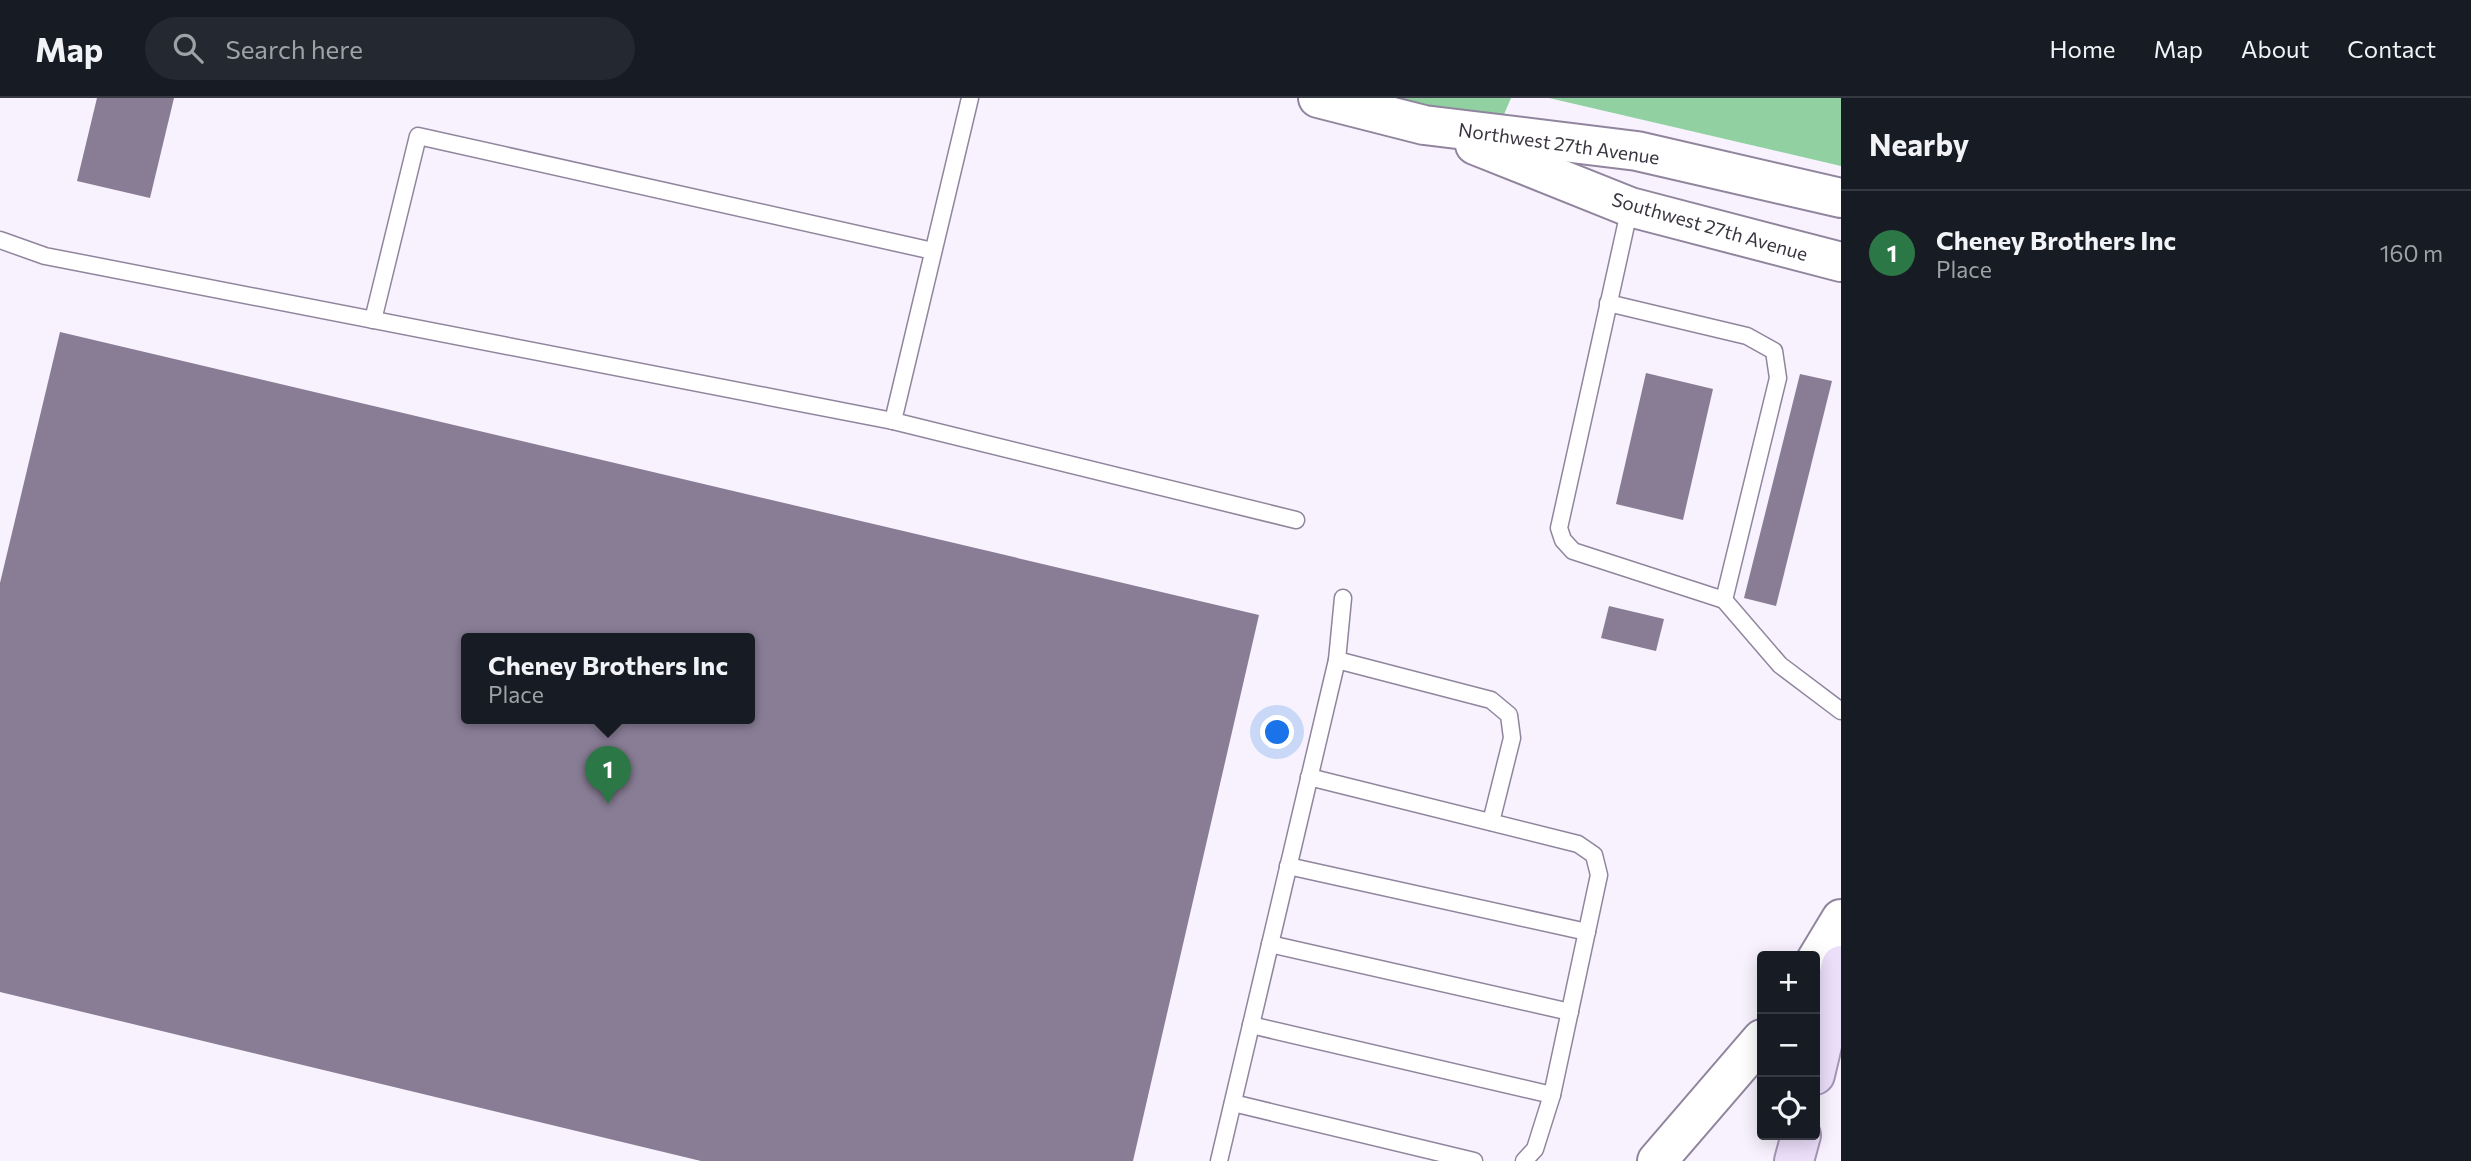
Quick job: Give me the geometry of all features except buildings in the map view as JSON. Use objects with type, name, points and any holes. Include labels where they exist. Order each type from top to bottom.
[{"type":"main road","name":"Northwest 27th Avenue","points":[[1318,98],[1424,125],[1637,150],[1841,198]]},
{"type":"main road","name":"Southwest 27th Avenue","points":[[1424,125],[1630,207],[1841,262]]},
{"type":"main road","points":[[1820,954],[1841,919]]},
{"type":"main road","points":[[1820,1054],[1841,965]]},
{"type":"main road","points":[[1657,1161],[1757,1046]]},
{"type":"main road","points":[[1794,1161],[1800,1140]]},
{"type":"lane","points":[[893,421],[970,98]]},
{"type":"lane","points":[[373,320],[418,136],[933,251]]},
{"type":"lane","points":[[1630,207],[1559,528],[1563,540],[1573,551],[1724,600],[1780,665],[1841,711]]},
{"type":"lane","points":[[0,240],[45,256],[893,421],[1296,520]]},
{"type":"lane","points":[[1608,303],[1747,336],[1774,351],[1779,378],[1724,600]]},
{"type":"lane","points":[[1219,1161],[1337,660],[1343,598]]},
{"type":"lane","points":[[1337,660],[1492,700],[1509,715],[1512,738],[1491,822]]},
{"type":"lane","points":[[1309,777],[1578,844],[1594,855],[1599,875],[1552,1095],[1535,1149],[1524,1161]]},
{"type":"lane","points":[[1288,866],[1587,932]]},
{"type":"lane","points":[[1270,944],[1570,1012]]},
{"type":"lane","points":[[1251,1025],[1552,1095]]},
{"type":"lane","points":[[1233,1103],[1474,1161]]},
{"type":"green space","points":[[1377,98],[1511,98],[1502,119]]},
{"type":"green space","points":[[1549,98],[1841,98],[1841,166]]},
{"type":"place","name":"Cheney Brothers Inc","points":[[608,804]]}]
